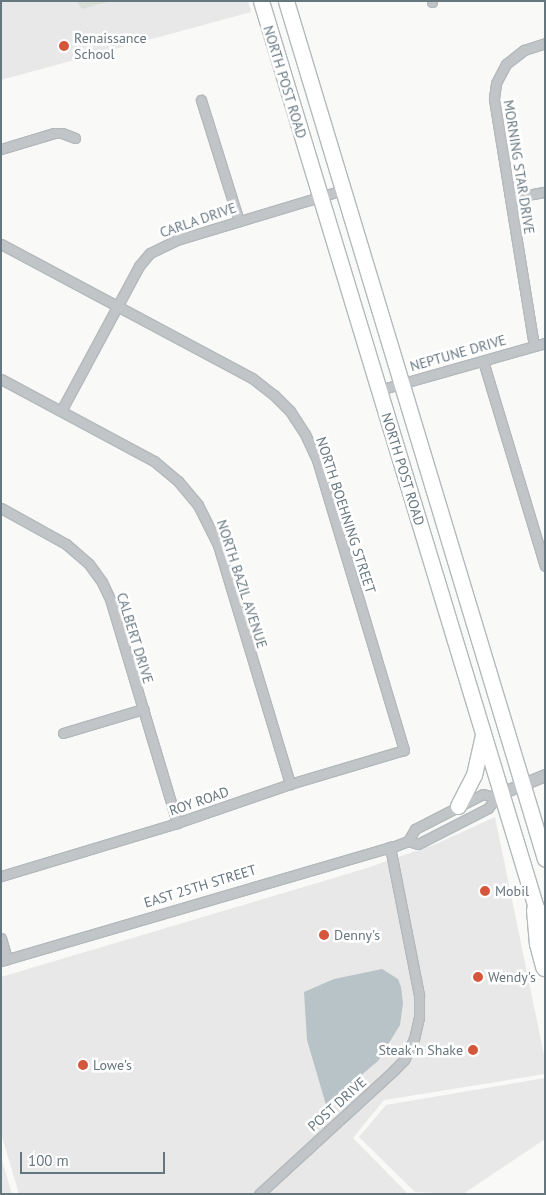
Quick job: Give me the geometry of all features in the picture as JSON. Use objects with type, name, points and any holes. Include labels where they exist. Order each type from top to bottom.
[{"type":"highway","points":[[536,910],[539,944],[545,967]]},
{"type":"main road","name":"NORTH POST ROAD","points":[[261,1],[483,735],[497,795],[545,937]]},
{"type":"main road","name":"NORTH POST ROAD","points":[[286,1],[545,860]]},
{"type":"main road","points":[[458,806],[474,775],[483,735]]},
{"type":"street","name":"MORNING STAR DRIVE","points":[[534,346],[494,98],[500,72],[512,58],[524,50],[545,43]]},
{"type":"street","points":[[201,100],[238,220]]},
{"type":"street","points":[[1,149],[54,133],[62,133],[75,138]]},
{"type":"street","name":"CARLA DRIVE","points":[[61,411],[139,266],[150,253],[177,240],[238,220],[343,190]]},
{"type":"street","points":[[510,198],[545,192]]},
{"type":"street","name":"NORTH BOEHNING STREET","points":[[1,244],[252,378],[281,401],[298,422],[316,460],[404,750]]},
{"type":"street","name":"NEPTUNE DRIVE","points":[[379,390],[545,342]]},
{"type":"street","points":[[482,361],[545,566]]},
{"type":"street","name":"NORTH BAZIL AVENUE","points":[[1,379],[165,469],[188,490],[203,512],[218,544],[290,784]]},
{"type":"street","name":"CALBERT DRIVE","points":[[1,508],[66,544],[83,558],[100,578],[110,599],[177,824]]},
{"type":"street","points":[[63,733],[143,710]]},
{"type":"street","name":"ROY ROAD","points":[[1,876],[177,824],[290,784],[404,750]]},
{"type":"street","name":"EAST 25TH STREET","points":[[408,841],[415,828],[482,794],[497,795],[545,775]]},
{"type":"street","name":"EAST 25TH STREET","points":[[4,960],[408,841],[418,844],[488,808],[497,795]]},
{"type":"street","name":"POST DRIVE","points":[[260,1194],[404,1060],[414,1039],[419,1018],[419,995],[390,847]]},
{"type":"street","points":[[1,938],[4,960]]},
{"type":"shaded area","name":"Renaissance School","points":[[1,1],[248,1],[251,12],[1,80]]},
{"type":"shaded area","points":[[77,1],[111,1],[82,9]]},
{"type":"shaded area","points":[[495,817],[545,1060],[545,1074],[384,1100],[353,1138],[408,1194],[19,1194],[1,1133],[1,977],[364,869],[436,844]]},
{"type":"shaded area","points":[[382,969],[398,979],[401,987],[403,1003],[400,1025],[378,1061],[326,1105],[307,1040],[304,992],[334,979]]},
{"type":"shaded area","points":[[545,1078],[545,1139],[463,1194],[415,1192],[359,1137],[386,1105]]},
{"type":"shaded area","points":[[1,1157],[12,1194],[1,1194]]},
{"type":"place","name":"Renaissance School","points":[[64,46]]},
{"type":"place","name":"Mobil","points":[[485,891]]},
{"type":"place","name":"Denny's","points":[[324,935]]},
{"type":"place","name":"Wendy's","points":[[478,977]]},
{"type":"place","name":"Steak 'n Shake","points":[[473,1050]]},
{"type":"place","name":"Lowe's","points":[[83,1065]]}]
